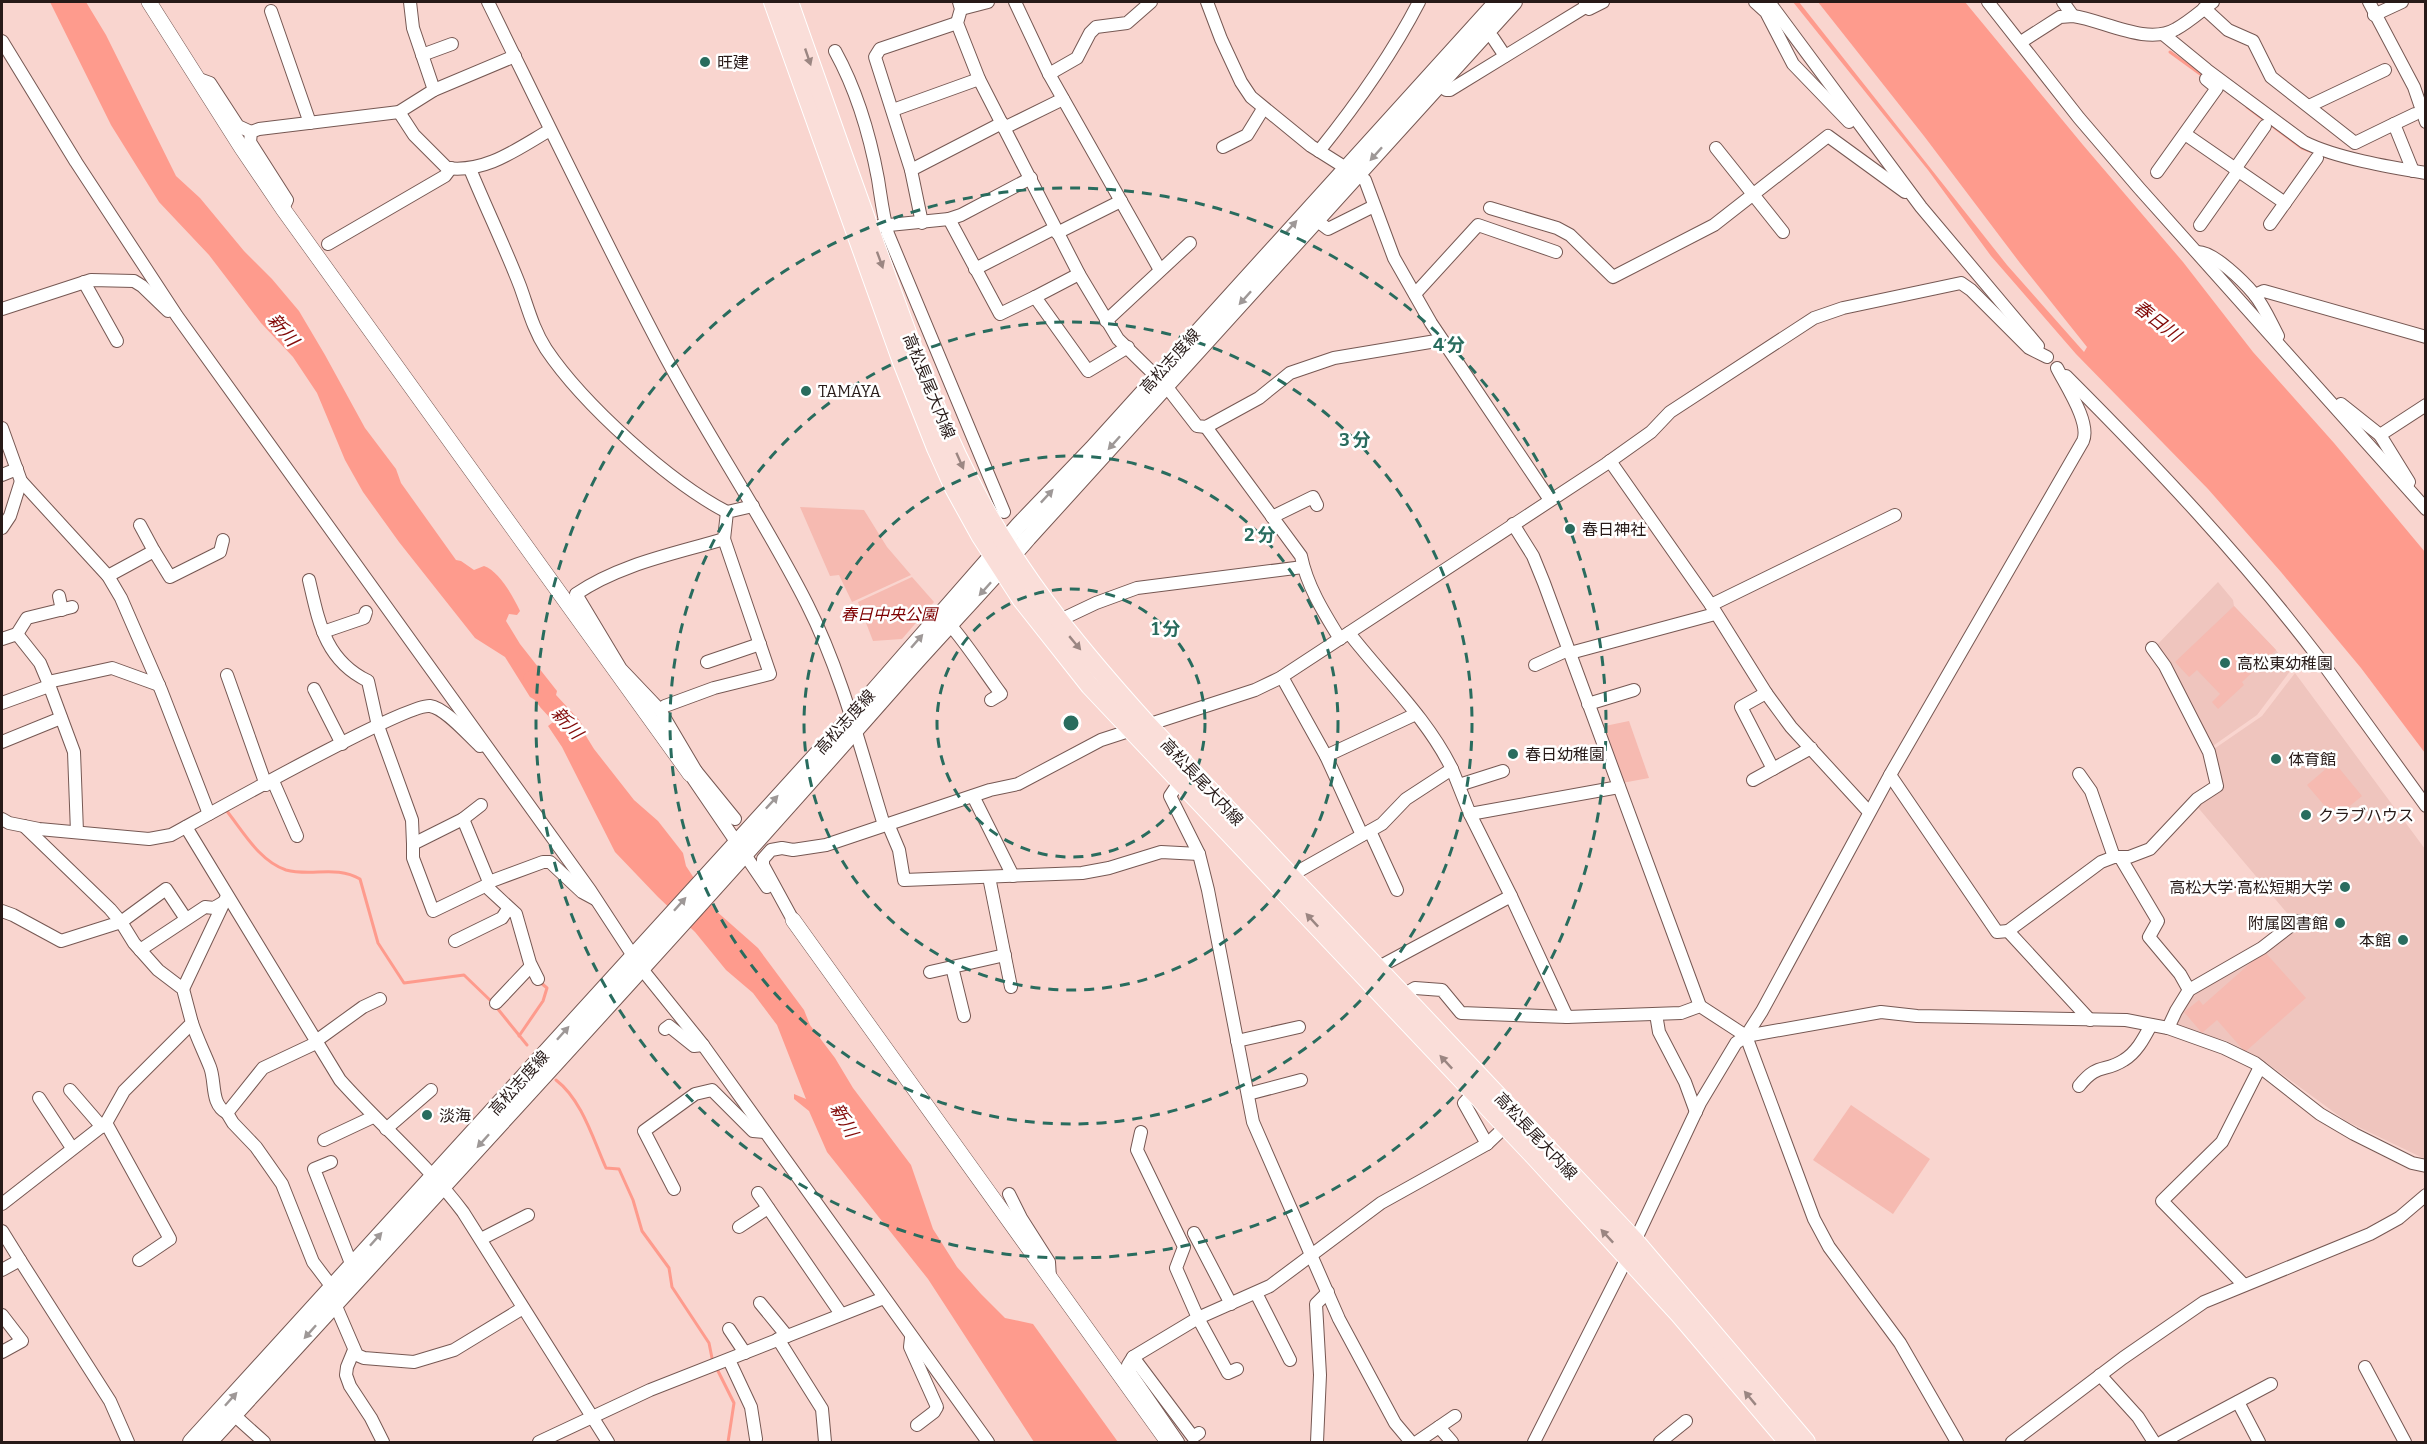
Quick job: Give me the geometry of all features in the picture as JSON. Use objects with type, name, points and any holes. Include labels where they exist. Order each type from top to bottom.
[{"type":"main road","name":"高松長尾大内線","points":[[772,2],[869,228]]},
{"type":"main road","name":"高松長尾大内線","points":[[789,2],[869,228],[936,448],[954,488],[1003,555],[1058,621],[1180,781],[1506,1126],[1679,1314],[1788,1443]]},
{"type":"main road","name":"高松志度線","points":[[191,1443],[334,1296],[642,957],[746,852],[853,724],[1351,171],[1497,2]]},
{"type":"main road","name":"高松志度線","points":[[1161,381],[1316,220],[1351,171],[1439,84],[1514,2]]},
{"type":"main road","name":"高松長尾大内線","points":[[1003,555],[1060,650],[1290,876],[1635,1240],[1806,1443]]},
{"type":"main road","name":"高松志度線","points":[[853,724],[951,626],[1003,555]]},
{"type":"main road","name":"高松志度線","points":[[209,1443],[334,1296],[352,1266],[439,1181]]},
{"type":"street","points":[[149,2],[241,147],[284,209],[693,772],[793,920],[1168,1443]]},
{"type":"street","points":[[411,2],[413,28],[434,90]]},
{"type":"street","points":[[488,2],[625,281],[677,377],[808,605],[853,724],[886,825],[899,850],[904,880],[1082,873],[1109,868],[1161,852],[1199,854]]},
{"type":"street","points":[[988,2],[960,5],[957,23],[979,78],[1056,230],[1106,321],[1118,339],[1161,381],[1197,426],[1206,427],[1259,398],[1290,373],[1334,358],[1442,339]]},
{"type":"street","points":[[1015,2],[1049,74],[1160,270]]},
{"type":"street","points":[[1049,74],[1077,58],[1090,33],[1096,27],[1127,22],[1151,2]]},
{"type":"street","points":[[1208,2],[1241,82],[1251,97],[1263,109],[1319,151],[1365,180],[1395,258],[1415,294],[1442,339],[1550,500]]},
{"type":"street","points":[[1319,151],[1340,125],[1380,66],[1406,27],[1419,2]]},
{"type":"street","points":[[1439,84],[1446,90],[1450,90],[1586,4],[1589,9],[1603,2]]},
{"type":"street","points":[[1755,2],[1770,7],[1916,200],[2047,357],[2143,453],[2277,606],[2318,658],[2426,806]]},
{"type":"street","points":[[1988,2],[2079,118],[2195,252],[2426,509]]},
{"type":"street","points":[[2063,2],[2073,16]]},
{"type":"street","points":[[2355,143],[2394,124],[2420,118],[2414,87],[2369,2]]},
{"type":"street","points":[[2374,15],[2402,2]]},
{"type":"street","points":[[2021,42],[2060,17],[2073,16],[2148,35],[2163,34],[2174,31],[2208,5],[2228,30],[2253,41],[2271,77],[2355,143],[2363,160]]},
{"type":"street","points":[[1770,7],[1793,64],[1847,120],[1865,134]]},
{"type":"street","points":[[271,11],[310,123]]},
{"type":"street","points":[[922,223],[894,110],[875,57],[880,49],[957,23]]},
{"type":"street","points":[[1486,32],[1493,38],[1504,57]]},
{"type":"street","points":[[2163,34],[2207,70],[2304,142],[2363,160],[2419,172]]},
{"type":"street","points":[[2,41],[76,162],[177,316],[598,901],[642,957],[988,1443]]},
{"type":"street","points":[[422,55],[452,44]]},
{"type":"street","points":[[835,51],[849,80],[876,170],[881,210],[869,228]]},
{"type":"street","points":[[199,79],[210,83],[238,126],[251,132],[259,129],[399,112],[434,90],[515,56]]},
{"type":"street","points":[[2157,172],[2217,88],[2207,80],[2193,57]]},
{"type":"street","points":[[2309,106],[2355,79],[2385,70]]},
{"type":"street","points":[[894,110],[979,78]]},
{"type":"street","points":[[910,170],[1063,99]]},
{"type":"street","points":[[1223,147],[1247,135],[1263,109]]},
{"type":"street","points":[[399,112],[414,135],[447,168],[470,169],[501,159],[550,130]]},
{"type":"street","points":[[2394,124],[2419,172]]},
{"type":"street","points":[[2200,225],[2265,126]]},
{"type":"street","points":[[251,132],[250,142],[287,200],[284,209]]},
{"type":"street","points":[[2185,134],[2285,203]]},
{"type":"street","points":[[1490,208],[1557,228],[1570,235],[1613,277],[1714,225],[1828,136],[1916,200]]},
{"type":"street","points":[[1716,147],[1783,232]]},
{"type":"street","points":[[2270,224],[2317,158]]},
{"type":"street","points":[[328,244],[445,176],[451,168]]},
{"type":"street","points":[[470,169],[520,287],[528,314],[546,349],[582,393],[639,448],[674,476],[728,512],[753,506]]},
{"type":"street","points":[[869,228],[949,219],[961,215],[1031,177]]},
{"type":"street","points":[[975,269],[1121,201]]},
{"type":"street","points":[[1316,220],[1328,229],[1374,206]]},
{"type":"street","points":[[949,219],[1000,314],[1079,274]]},
{"type":"street","points":[[1415,294],[1478,225],[1556,252]]},
{"type":"street","points":[[869,228],[967,428],[1004,512]]},
{"type":"street","points":[[1106,321],[1190,243]]},
{"type":"street","points":[[2195,252],[2203,252],[2227,267],[2255,295],[2288,353]]},
{"type":"street","points":[[2,309],[91,280],[134,281],[165,309],[177,316]]},
{"type":"street","points":[[84,282],[117,341]]},
{"type":"street","points":[[746,852],[776,848],[793,850],[826,845],[973,796],[1018,784],[1071,754],[1139,727],[1255,690],[1282,677],[1610,461],[1651,432],[1670,412],[1814,318],[1843,308],[1961,283],[2030,348],[2047,357]]},
{"type":"street","points":[[2255,295],[2264,291],[2426,337]]},
{"type":"street","points":[[1035,297],[1088,371],[1128,347]]},
{"type":"street","points":[[1746,1036],[1890,774],[2086,434],[2082,417],[2057,368]]},
{"type":"street","points":[[2324,393],[2330,395],[2380,435],[2426,509]]},
{"type":"street","points":[[2380,435],[2426,405]]},
{"type":"street","points":[[1206,427],[1301,556],[1303,567],[1321,609],[1416,714],[1440,744],[1470,814],[1567,1017]]},
{"type":"street","points":[[2,428],[4,445],[19,475],[108,576],[121,598],[159,685],[209,814]]},
{"type":"street","points":[[1610,461],[1791,727],[1869,812]]},
{"type":"street","points":[[2,475],[19,475]]},
{"type":"street","points":[[2,528],[10,516],[19,475]]},
{"type":"street","points":[[1272,517],[1313,497],[1317,505]]},
{"type":"street","points":[[660,710],[665,706],[714,688],[770,674],[724,539],[728,512]]},
{"type":"street","points":[[1535,665],[1569,652],[1713,610],[1895,515]]},
{"type":"street","points":[[1514,524],[1533,556],[1700,1006],[1746,1036],[1814,1219],[1829,1247],[1900,1343],[1958,1443]]},
{"type":"street","points":[[140,525],[170,577],[220,552],[223,540]]},
{"type":"street","points":[[724,539],[632,566],[596,581],[576,594],[621,669],[660,710],[693,772],[735,819]]},
{"type":"street","points":[[108,576],[154,551]]},
{"type":"street","points":[[1058,621],[1096,603],[1137,588],[1303,567]]},
{"type":"street","points":[[309,580],[323,632],[340,663],[351,673],[368,681],[378,726],[412,820],[413,858],[433,910],[489,883],[543,862],[550,862],[582,892],[598,901]]},
{"type":"street","points":[[2,639],[17,634],[27,618],[67,608],[59,596]]},
{"type":"street","points":[[323,632],[364,618],[366,612]]},
{"type":"street","points":[[951,626],[966,643],[1001,694],[991,700]]},
{"type":"street","points":[[17,634],[40,663],[74,752],[77,832]]},
{"type":"street","points":[[707,662],[760,644]]},
{"type":"street","points":[[1890,774],[1997,932],[2008,931],[2101,862],[2117,857],[2129,857],[2150,849],[2197,799],[2217,786],[2209,752],[2165,666],[2152,648]]},
{"type":"street","points":[[2,703],[49,684],[112,668],[159,685]]},
{"type":"street","points":[[227,675],[269,783],[297,836]]},
{"type":"street","points":[[1282,677],[1397,890]]},
{"type":"street","points":[[314,689],[342,744]]},
{"type":"street","points":[[1588,704],[1634,690]]},
{"type":"street","points":[[1766,693],[1741,707],[1773,769]]},
{"type":"street","points":[[2,819],[9,824],[77,832],[149,839],[171,836],[342,744],[417,708],[430,706],[441,710],[484,749],[489,750]]},
{"type":"street","points":[[1326,756],[1416,714]]},
{"type":"street","points":[[2,742],[61,718]]},
{"type":"street","points":[[1753,780],[1811,748]]},
{"type":"street","points":[[1290,876],[1382,824],[1406,799],[1452,769]]},
{"type":"street","points":[[1459,785],[1503,771]]},
{"type":"street","points":[[2079,774],[2091,791],[2117,857],[2158,921],[2149,937],[2180,974],[2189,990]]},
{"type":"street","points":[[1180,781],[1170,796],[1199,854],[1253,1122],[1339,1319],[1395,1423],[1411,1443]]},
{"type":"street","points":[[1470,814],[1619,787]]},
{"type":"street","points":[[973,796],[1013,876]]},
{"type":"street","points":[[413,844],[463,819],[481,805]]},
{"type":"street","points":[[463,819],[489,883],[489,889],[516,914],[531,966],[538,978]]},
{"type":"street","points":[[24,826],[110,909],[158,970],[183,988],[192,1023],[211,1068],[215,1097],[222,1110],[256,1147],[282,1184],[313,1262],[334,1296],[357,1355],[364,1358],[414,1362],[454,1350],[523,1308]]},
{"type":"street","points":[[186,827],[226,899],[340,1080],[373,1117],[439,1181],[481,1239],[594,1417],[608,1443]]},
{"type":"street","points":[[746,852],[767,872],[793,920]]},
{"type":"street","points":[[989,877],[1011,987]]},
{"type":"street","points":[[2,910],[61,941],[121,922],[165,889],[186,919]]},
{"type":"street","points":[[1377,968],[1511,896]]},
{"type":"street","points":[[140,950],[205,906],[214,908],[226,899]]},
{"type":"street","points":[[183,988],[226,899]]},
{"type":"street","points":[[455,941],[502,918],[508,909]]},
{"type":"street","points":[[2168,1028],[2189,990],[2262,948],[2297,921]]},
{"type":"street","points":[[2008,931],[2090,1020]]},
{"type":"street","points":[[930,972],[1005,955]]},
{"type":"street","points":[[496,1003],[531,966]]},
{"type":"street","points":[[952,967],[964,1016]]},
{"type":"street","points":[[1403,995],[1415,988],[1442,990],[1461,1013],[1567,1017],[1681,1013],[1700,1006]]},
{"type":"street","points":[[227,1113],[263,1068],[314,1044],[363,1007],[380,999]]},
{"type":"street","points":[[1534,1443],[1627,1258],[1695,1112],[1736,1043],[1746,1036],[1881,1012],[1917,1016],[2126,1020],[2168,1028],[2224,1048],[2260,1067],[2320,1114],[2412,1163],[2426,1166]]},
{"type":"street","points":[[1656,1014],[1659,1032],[1685,1082],[1695,1112]]},
{"type":"street","points":[[2,1204],[104,1125],[124,1091],[192,1023]]},
{"type":"street","points":[[2079,1086],[2090,1072],[2124,1060],[2143,1041],[2151,1025]]},
{"type":"street","points":[[665,1029],[669,1026],[694,1046],[703,1045]]},
{"type":"street","points":[[1238,1041],[1299,1027]]},
{"type":"street","points":[[2244,1285],[2162,1201],[2222,1142],[2260,1067]]},
{"type":"street","points":[[1248,1094],[1301,1080]]},
{"type":"street","points":[[70,1090],[104,1125],[170,1239],[140,1260]]},
{"type":"street","points":[[386,1129],[431,1090]]},
{"type":"street","points":[[674,1189],[644,1131],[695,1094],[712,1090],[753,1131],[765,1132]]},
{"type":"street","points":[[1474,1092],[1464,1102],[1486,1144]]},
{"type":"street","points":[[39,1098],[72,1148]]},
{"type":"street","points":[[324,1140],[373,1117]]},
{"type":"street","points":[[1178,1443],[1131,1374],[1128,1365],[1133,1358],[1198,1318],[1270,1286],[1381,1203],[1486,1144],[1506,1126]]},
{"type":"street","points":[[1141,1132],[1137,1150],[1184,1247],[1176,1269],[1198,1318],[1228,1373],[1237,1369]]},
{"type":"street","points":[[331,1162],[314,1169],[352,1266]]},
{"type":"street","points":[[758,1193],[841,1314]]},
{"type":"street","points":[[1009,1194],[1021,1218],[1049,1262],[1050,1278]]},
{"type":"street","points":[[2012,1443],[2100,1375],[2204,1302],[2370,1234],[2398,1218],[2426,1195]]},
{"type":"street","points":[[739,1227],[768,1208]]},
{"type":"street","points":[[481,1239],[528,1215]]},
{"type":"street","points":[[2,1231],[110,1401],[128,1443]]},
{"type":"street","points":[[1194,1233],[1231,1304]]},
{"type":"street","points":[[2,1270],[20,1260]]},
{"type":"street","points":[[1313,1441],[1320,1375],[1316,1304],[1328,1292]]},
{"type":"street","points":[[1256,1293],[1282,1333],[1290,1360]]},
{"type":"street","points":[[539,1443],[650,1390],[884,1298]]},
{"type":"street","points":[[760,1302],[822,1408],[825,1443]]},
{"type":"street","points":[[2,1315],[22,1341],[2,1352]]},
{"type":"street","points":[[729,1329],[745,1353]]},
{"type":"street","points":[[912,1336],[910,1347],[937,1407],[917,1425]]},
{"type":"street","points":[[354,1350],[346,1375],[383,1443]]},
{"type":"street","points":[[1133,1358],[1193,1437],[1199,1433]]},
{"type":"street","points":[[729,1360],[751,1407],[756,1439]]},
{"type":"street","points":[[2366,1367],[2405,1443]]},
{"type":"street","points":[[2100,1375],[2138,1417],[2154,1443]]},
{"type":"street","points":[[2162,1443],[2271,1384]]},
{"type":"street","points":[[2238,1402],[2259,1443]]},
{"type":"street","points":[[234,1414],[264,1443]]},
{"type":"street","points":[[1417,1443],[1455,1416]]},
{"type":"street","points":[[1666,1441],[1686,1421]]},
{"type":"street","points":[[1439,1427],[1452,1443]]},
{"type":"shaded area","name":"高松東幼稚園","points":[[2218,582],[2233,600],[2234,606],[2276,650],[2291,670],[2257,715],[2210,748],[2154,648]]},
{"type":"shaded area","name":"高松大学·高松短期大学","points":[[2295,673],[2425,849],[2425,1159],[2346,1121],[2260,1058],[2227,1041],[2174,1025],[2192,994],[2297,925],[2195,804],[2221,780],[2211,751],[2262,716]]},
{"type":"green space","points":[[800,507],[864,510],[887,547],[911,575],[852,602],[839,575],[830,576]]},
{"type":"green space","name":"春日中央公園","points":[[912,577],[934,602],[902,639],[873,641],[858,602]]},
{"type":"green space","points":[[2234,606],[2276,650],[2242,682],[2244,685],[2218,709],[2212,702],[2220,694],[2197,670],[2189,677],[2175,662]]},
{"type":"green space","points":[[1629,721],[1649,778],[1622,783],[1600,727]]},
{"type":"green space","points":[[2334,762],[2362,796],[2335,818],[2307,785]]},
{"type":"green space","points":[[2264,951],[2306,998],[2245,1052],[2217,1020],[2202,1033],[2184,1012],[2199,1000],[2203,1005]]},
{"type":"green space","points":[[1851,1105],[1930,1159],[1893,1214],[1813,1160]]},
{"type":"water","points":[[50,2],[86,2],[106,35],[176,176],[200,198],[244,251],[299,311],[365,428],[396,469],[401,483],[456,560],[474,570],[484,566],[490,569],[505,585],[520,611],[517,615],[509,614],[506,621],[520,644],[557,691],[556,695],[542,704],[530,697],[505,657],[475,638],[399,542],[363,492],[345,460],[317,393],[293,357],[261,323],[209,255],[159,202],[111,125]]},
{"type":"water","name":"春日川","points":[[1793,2],[1799,2],[2007,265],[2084,352],[2087,347],[1818,2],[1965,2],[2183,262],[2253,352],[2334,443],[2425,552],[2425,753],[2361,668],[2281,572],[2208,489],[2076,354],[1991,256],[1928,170]]},
{"type":"water","points":[[559,704],[565,713],[570,710],[594,749],[634,800],[658,821],[683,853],[686,866],[715,910],[758,948],[804,1010],[810,1025],[835,1058],[853,1088],[911,1165],[933,1229],[957,1267],[1005,1318],[1033,1324],[1118,1442],[1034,1442],[928,1279],[827,1152],[809,1111],[794,1099],[794,1094],[806,1099],[777,1025],[753,993],[726,970],[695,932],[615,852],[562,747],[548,726],[557,719],[551,709]]},
{"type":"waterway","points":[[2170,52],[2203,76]]},
{"type":"waterway","points":[[2247,107],[2302,148],[2313,152]]},
{"type":"waterway","name":"新川","points":[[533,680],[548,701],[572,727]]},
{"type":"waterway","points":[[226,810],[260,853],[276,866],[295,872],[342,873],[360,879],[378,943],[404,983],[464,975],[493,1003],[527,1045]]},
{"type":"waterway","points":[[519,1036],[543,1001],[547,988],[540,982]]},
{"type":"waterway","points":[[556,1080],[565,1088],[580,1109],[606,1168],[619,1169],[633,1200],[642,1231],[669,1268],[672,1287],[709,1343],[712,1358]]},
{"type":"waterway","points":[[717,1369],[734,1403],[728,1442]]},
{"type":"place","name":"旺建","points":[[705,62]]},
{"type":"place","name":"TAMAYA","points":[[806,391]]},
{"type":"place","name":"春日神社","points":[[1570,529]]},
{"type":"place","name":"高松東幼稚園","points":[[2225,663]]},
{"type":"place","name":"春日幼稚園","points":[[1513,754]]},
{"type":"place","name":"体育館","points":[[2276,759]]},
{"type":"place","name":"クラブハウス","points":[[2306,815]]},
{"type":"place","name":"高松大学·高松短期大学","points":[[2345,887]]},
{"type":"place","name":"附属図書館","points":[[2340,923]]},
{"type":"place","name":"本館","points":[[2403,940]]},
{"type":"place","name":"淡海","points":[[427,1115]]}]
